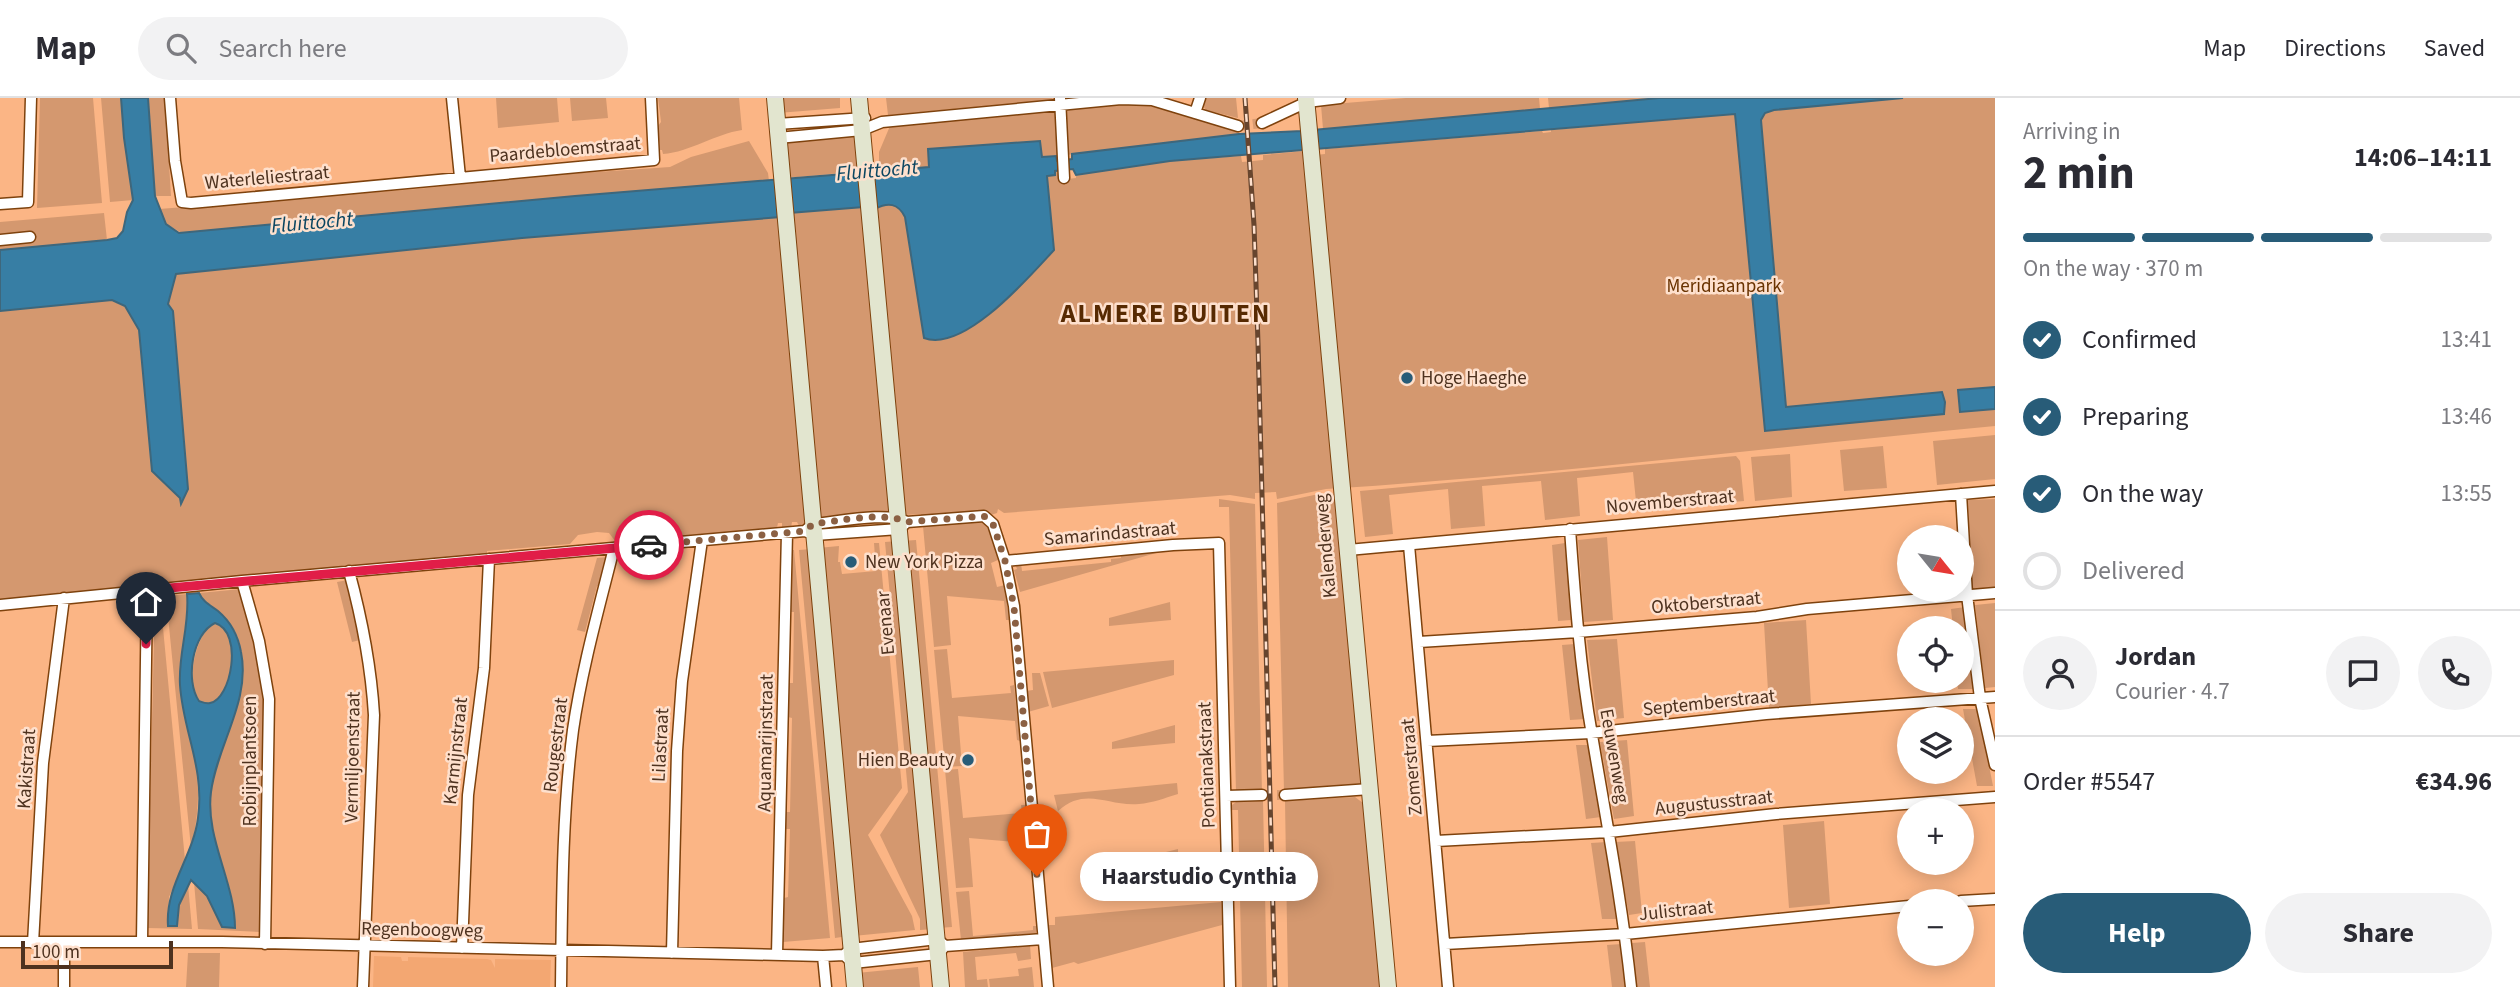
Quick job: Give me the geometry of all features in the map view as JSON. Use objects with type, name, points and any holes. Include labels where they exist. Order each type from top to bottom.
[{"type":"main road","points":[[775,98],[811,530],[855,987]]},
{"type":"main road","name":"Evenaar","points":[[859,98],[901,523],[940,946],[941,987]]},
{"type":"main road","name":"Kalenderweg","points":[[1306,100],[1388,987]]},
{"type":"street","points":[[0,204],[28,202],[32,98]]},
{"type":"street","name":"Waterleliestraat","points":[[170,98],[175,161],[182,202],[460,177]]},
{"type":"street","points":[[452,98],[460,177]]},
{"type":"street","name":"Paardebloemstraat","points":[[460,177],[654,160],[651,98]]},
{"type":"street","points":[[1195,113],[1200,98]]},
{"type":"street","points":[[1262,123],[1306,100],[1340,98]]},
{"type":"street","points":[[778,131],[1061,102],[1121,99],[1152,100],[1238,126]]},
{"type":"street","points":[[1061,102],[1064,178]]},
{"type":"street","points":[[0,240],[30,237]]},
{"type":"street","name":"Novemberstraat","points":[[1348,550],[1995,491]]},
{"type":"street","points":[[1961,494],[1963,525]]},
{"type":"street","points":[[0,605],[349,571],[984,516],[993,524],[1005,561],[1014,607],[1048,987]]},
{"type":"street","name":"Eeuwenweg","points":[[1570,529],[1578,632],[1591,733],[1609,832],[1631,987]]},
{"type":"street","name":"Aquamarijnstraat","points":[[778,954],[787,533]]},
{"type":"street","name":"Lilastraat","points":[[673,953],[682,681],[702,540]]},
{"type":"street","name":"Samarindastraat","points":[[1005,561],[1219,543]]},
{"type":"street","name":"Pontianakstraat","points":[[1219,543],[1230,987]]},
{"type":"street","name":"Zomerstraat","points":[[1409,545],[1448,987]]},
{"type":"street","name":"Rougestraat","points":[[561,987],[567,788],[573,732],[590,642],[614,548]]},
{"type":"street","name":"Karmijnstraat","points":[[462,948],[468,795],[484,668],[489,559]]},
{"type":"street","name":"Vermiljoenstraat","points":[[349,571],[364,627],[374,715],[363,987]]},
{"type":"street","name":"Robijnplantsoen","points":[[242,581],[259,641],[269,698],[265,944]]},
{"type":"street","points":[[142,941],[147,590]]},
{"type":"street","name":"Oktoberstraat","points":[[1974,594],[1995,593]]},
{"type":"street","name":"Kakistraat","points":[[33,943],[43,763],[64,598]]},
{"type":"street","name":"Oktoberstraat","points":[[1419,642],[1578,632],[1897,602]]},
{"type":"street","points":[[1968,602],[1980,698],[1995,765]]},
{"type":"street","name":"Septemberstraat","points":[[1427,741],[1591,733],[1766,714],[1995,697]]},
{"type":"street","points":[[1285,795],[1370,789]]},
{"type":"street","points":[[1226,796],[1262,795]]},
{"type":"street","name":"Augustusstraat","points":[[1436,841],[1609,832],[1776,814],[1995,797]]},
{"type":"street","points":[[1974,900],[1995,899]]},
{"type":"street","name":"Julistraat","points":[[1445,944],[1625,934],[1897,907]]},
{"type":"street","name":"Regenboogweg","points":[[0,942],[64,944],[142,941],[850,956],[1043,939]]},
{"type":"street","points":[[64,944],[64,987]]},
{"type":"street","points":[[823,956],[826,987]]},
{"type":"shaded area","points":[[374,956],[401,957],[402,961],[408,961],[408,957],[487,959],[491,960],[495,968],[495,959],[551,960],[550,987],[373,987]]},
{"type":"green space","points":[[40,98],[93,98],[102,203],[37,208]]},
{"type":"green space","points":[[101,98],[121,98],[133,200],[110,202]]},
{"type":"green space","points":[[148,98],[165,98],[171,196],[155,196]]},
{"type":"green space","points":[[496,98],[557,98],[559,122],[498,128]]},
{"type":"green space","points":[[570,98],[606,98],[608,118],[572,121]]},
{"type":"green space","points":[[658,98],[739,98],[742,130],[663,154],[660,150]]},
{"type":"green space","points":[[777,98],[840,98],[840,108],[778,113]]},
{"type":"green space","points":[[886,98],[1053,98],[888,115]]},
{"type":"green space","points":[[1205,98],[1236,98],[1238,118],[1206,110],[1203,106]]},
{"type":"green space","points":[[1406,98],[1539,98],[1540,109],[1323,129],[1321,105]]},
{"type":"green space","points":[[1548,98],[1659,98],[1549,108]]},
{"type":"green space","name":"Meridiaanpark","points":[[1903,98],[1995,98],[1995,426],[1577,468],[1326,489],[1277,499],[1276,492],[1255,493],[1255,499],[1230,495],[1004,513],[998,509],[997,513],[991,515],[921,514],[807,521],[799,526],[797,522],[792,522],[791,528],[782,529],[782,523],[778,523],[776,532],[624,544],[628,532],[618,533],[615,541],[609,533],[597,532],[578,535],[570,544],[487,551],[487,557],[350,569],[348,566],[341,566],[341,570],[0,602],[0,304],[172,265],[1047,181],[1046,175],[1057,170],[1059,180],[1170,161],[1241,156],[1242,162],[1263,160],[1263,155],[1305,151],[1306,156],[1325,154],[1325,149],[1543,133],[1551,130]]},
{"type":"green space","points":[[1146,105],[1239,129],[1239,134],[1042,158],[1039,141],[928,150],[929,167],[879,171],[879,152],[890,126]]},
{"type":"green space","points":[[860,133],[863,171],[786,178],[783,140]]},
{"type":"green space","points":[[749,141],[768,173],[769,181],[575,196],[182,233],[166,224],[159,209],[670,167],[691,157]]},
{"type":"green space","points":[[104,213],[107,240],[0,250],[0,222]]},
{"type":"green space","points":[[1995,435],[1995,479],[1937,485],[1933,441]]},
{"type":"green space","points":[[1883,446],[1887,488],[1844,491],[1840,450]]},
{"type":"green space","points":[[1790,454],[1792,497],[1755,501],[1751,457]]},
{"type":"green space","points":[[1736,456],[1740,461],[1744,501],[1637,511],[1633,472],[1577,478],[1580,516],[1545,520],[1541,481],[1482,486],[1485,526],[1451,529],[1448,489],[1389,495],[1393,534],[1365,537],[1360,491]]},
{"type":"green space","points":[[1338,494],[1362,784],[1284,791],[1277,503],[1314,495]]},
{"type":"green space","points":[[1219,499],[1255,504],[1262,792],[1236,792],[1229,507],[1219,507]]},
{"type":"green space","points":[[1995,499],[1995,587],[1974,589],[1974,525],[1969,525],[1968,500]]},
{"type":"green space","points":[[983,521],[990,528],[998,560],[991,563],[997,587],[1005,585],[1009,620],[1006,620],[1004,601],[947,596],[951,645],[934,647],[923,526]]},
{"type":"green space","points":[[1607,537],[1613,620],[1584,622],[1578,540]]},
{"type":"green space","points":[[916,540],[952,927],[938,928],[902,541]]},
{"type":"green space","points":[[898,541],[933,929],[920,930],[920,919],[880,835],[908,792],[885,542]]},
{"type":"green space","points":[[874,543],[879,543],[902,788],[868,835],[912,916],[915,930],[853,936],[818,548],[839,546],[838,562],[842,574],[876,571]]},
{"type":"green space","points":[[1565,543],[1571,620],[1558,621],[1552,545]]},
{"type":"green space","points":[[812,549],[848,936],[835,938],[799,550]]},
{"type":"green space","points":[[1170,549],[1020,592],[1014,570],[1017,569],[1015,564],[1021,563],[1022,571],[1111,562],[1111,559],[1121,558],[1121,554]]},
{"type":"green space","points":[[791,550],[794,550],[830,938],[783,942],[784,898],[788,897],[790,829],[785,829],[785,812],[790,812],[792,718],[788,717],[789,683],[793,683]]},
{"type":"green space","points":[[608,557],[585,632],[577,630],[597,558]]},
{"type":"green space","points":[[348,580],[360,640],[352,642],[337,582]]},
{"type":"green space","points":[[241,589],[265,696],[261,932],[198,929],[194,882],[235,928],[231,896],[214,833],[210,803],[217,762],[237,702],[242,662],[236,632],[199,593]]},
{"type":"green space","points":[[187,594],[180,685],[197,776],[198,804],[191,848],[166,596]]},
{"type":"green space","points":[[160,596],[185,860],[169,897],[168,925],[177,926],[179,905],[188,885],[192,929],[147,928],[155,597]]},
{"type":"green space","points":[[1170,602],[1171,620],[1109,626],[1109,618]]},
{"type":"green space","points":[[1995,603],[1995,687],[1985,688],[1975,605]]},
{"type":"green space","points":[[1965,607],[1966,616],[1952,616],[1951,609]]},
{"type":"green space","points":[[1806,620],[1811,704],[1769,708],[1764,623]]},
{"type":"green space","points":[[215,623],[224,629],[230,640],[231,668],[221,694],[214,701],[206,703],[199,699],[194,691],[193,666],[201,640],[207,629]]},
{"type":"green space","points":[[1617,639],[1624,718],[1597,721],[1587,640]]},
{"type":"green space","points":[[1575,644],[1585,719],[1570,720],[1562,645]]},
{"type":"green space","points":[[947,649],[952,698],[1011,693],[1010,686],[1014,685],[1020,741],[1017,740],[1015,721],[958,716],[962,766],[945,767],[934,650]]},
{"type":"green space","points":[[1174,660],[1174,675],[1052,708],[1043,672]]},
{"type":"green space","points":[[1032,673],[1040,673],[1049,706],[1028,712],[1026,691],[1033,690]]},
{"type":"green space","points":[[1974,709],[1978,709],[1993,786],[1977,786],[1974,770]]},
{"type":"green space","points":[[1175,725],[1175,743],[1112,749],[1112,742]]},
{"type":"green space","points":[[1627,740],[1634,816],[1614,819],[1600,742]]},
{"type":"green space","points":[[1576,745],[1589,745],[1601,817],[1586,819]]},
{"type":"green space","points":[[958,769],[963,818],[1022,813],[1021,805],[1025,805],[1032,862],[1028,862],[1026,843],[969,838],[973,887],[956,888],[945,770]]},
{"type":"green space","points":[[1177,783],[1178,794],[1139,804],[1088,799],[1068,804],[1058,811],[1054,795]]},
{"type":"green space","points":[[1355,797],[1367,806],[1384,987],[1288,987],[1285,801]]},
{"type":"green space","points":[[1263,801],[1267,987],[1242,987],[1238,810],[1231,810],[1236,802]]},
{"type":"green space","points":[[1824,821],[1830,904],[1789,908],[1783,825]]},
{"type":"green space","points":[[1635,841],[1642,913],[1629,915],[1615,842]]},
{"type":"green space","points":[[1607,842],[1618,919],[1602,919],[1591,843]]},
{"type":"green space","points":[[1178,849],[1178,866],[1114,871],[1114,865]]},
{"type":"green space","points":[[969,891],[973,936],[1033,930],[1033,926],[1037,926],[1036,933],[961,940],[956,892]]},
{"type":"green space","points":[[1221,902],[1222,925],[1078,964],[1074,962],[1052,968],[1048,925],[1055,925],[1055,917]]},
{"type":"green space","points":[[1645,942],[1650,987],[1636,987],[1632,943]]},
{"type":"green space","points":[[1622,944],[1626,987],[1612,987],[1607,945]]},
{"type":"green space","points":[[1030,945],[1031,959],[1018,961],[1016,953],[975,957],[977,980],[987,979],[988,987],[965,987],[963,952]]},
{"type":"green space","points":[[188,953],[220,953],[219,987],[186,987]]},
{"type":"green space","points":[[918,967],[920,987],[859,987],[857,973]]},
{"type":"green space","points":[[1032,967],[1034,987],[990,987],[989,979],[1019,976],[1018,969]]},
{"type":"water","name":"Fluittocht","points":[[121,98],[148,98],[155,196],[166,224],[179,233],[575,196],[929,167],[928,149],[1040,141],[1042,157],[1056,156],[1057,161],[1072,159],[1072,154],[1239,134],[1302,131],[1659,98],[1903,98],[1774,110],[1765,113],[1761,120],[1786,407],[1942,392],[1944,414],[1765,431],[1735,114],[1170,161],[1076,175],[1073,169],[1055,171],[1055,175],[1047,176],[1054,250],[995,310],[958,334],[940,340],[924,338],[905,217],[896,206],[888,205],[875,209],[864,207],[789,213],[781,217],[522,238],[176,274],[168,304],[173,311],[188,489],[181,504],[180,498],[152,471],[139,330],[125,306],[112,300],[0,311],[0,250],[107,240],[117,238],[123,231],[133,200]]},
{"type":"water","points":[[1995,387],[1995,409],[1960,412],[1958,390]]},
{"type":"water","points":[[199,593],[223,615],[233,629],[241,652],[241,688],[214,774],[210,809],[234,911],[235,928],[222,927],[207,896],[191,880],[179,905],[177,926],[168,926],[171,898],[191,846],[198,818],[199,783],[180,685],[187,594]],"holes":[[[215,623],[224,629],[232,651],[228,679],[217,699],[204,703],[199,701],[192,682],[196,647],[207,629]]]},
{"type":"tunnel","points":[[1238,126],[1262,123]]},
{"type":"tunnel","points":[[1262,795],[1285,795]]},
{"type":"railway","points":[[1245,98],[1254,225],[1258,343],[1275,987]]},
{"type":"way so far","points":[[649,545],[805,531],[813,524],[880,518],[898,517],[907,522],[984,516],[990,521],[1005,561],[1014,607],[1037,876]]},
{"type":"place","name":"Hoge Haeghe","points":[[1407,378]]},
{"type":"place","name":"New York Pizza","points":[[851,562]]},
{"type":"place","name":"Hien Beauty","points":[[968,760]]},
{"type":"place","name":"Haarstudio Cynthia","points":[[1037,876]]},
{"type":"district","name":"ALMERE BUITEN","points":[[1166,313]]},
{"type":"route","points":[[146,644],[147,590],[649,545]]}]
